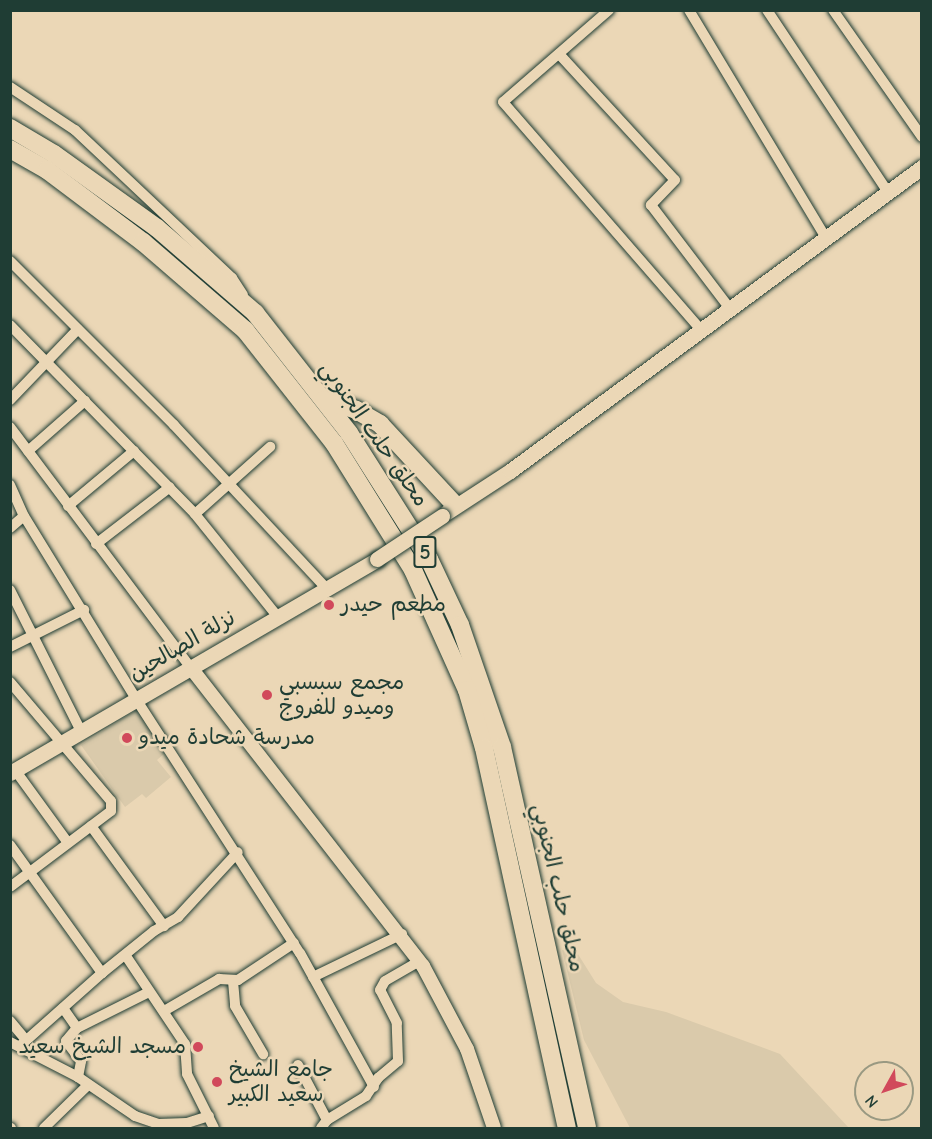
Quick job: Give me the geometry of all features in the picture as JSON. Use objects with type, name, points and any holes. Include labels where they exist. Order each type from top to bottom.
[{"type":"highway","name":"محلق حلب الجنوبي","points":[[10,128],[54,154],[157,228],[255,313],[324,400],[390,493],[429,559],[460,625],[502,747],[587,1128]]},
{"type":"highway","name":"محلق حلب الجنوبي","points":[[10,149],[46,170],[143,242],[245,330],[334,443],[386,522],[441,630],[467,690],[484,748],[567,1128]]},
{"type":"highway","points":[[324,400],[356,410],[380,424],[449,510]]},
{"type":"main road","name":"نزلة الصالحين","points":[[13,772],[378,559],[510,471],[731,310],[921,167]]},
{"type":"main road","points":[[191,668],[402,934],[467,1049],[495,1128]]},
{"type":"street","points":[[609,10],[503,102],[702,331]]},
{"type":"street","points":[[689,10],[826,238]]},
{"type":"street","points":[[767,10],[888,192]]},
{"type":"street","points":[[833,10],[921,137]]},
{"type":"street","points":[[559,54],[675,180],[651,205],[731,310]]},
{"type":"street","points":[[10,87],[75,130],[151,198],[232,278],[255,313]]},
{"type":"street","points":[[10,261],[229,483],[326,588]]},
{"type":"street","points":[[10,325],[195,514],[277,616]]},
{"type":"street","points":[[10,400],[78,329]]},
{"type":"street","points":[[28,451],[85,401]]},
{"type":"street","points":[[10,427],[191,668]]},
{"type":"street","points":[[195,514],[270,447]]},
{"type":"street","points":[[68,506],[134,451]]},
{"type":"street","points":[[10,485],[24,516],[84,610],[136,699],[238,852],[294,943],[374,1087]]},
{"type":"street","points":[[96,544],[170,487]]},
{"type":"street","points":[[10,528],[24,516]]},
{"type":"street","points":[[10,590],[35,634],[82,733]]},
{"type":"street","points":[[10,647],[84,610]]},
{"type":"street","points":[[10,682],[111,801],[111,810],[10,887]]},
{"type":"street","points":[[13,772],[68,843]]},
{"type":"street","points":[[91,826],[164,926]]},
{"type":"street","points":[[10,845],[102,973]]},
{"type":"street","points":[[19,1042],[63,1008],[102,973],[178,917],[238,852]]},
{"type":"street","points":[[313,977],[402,934]]},
{"type":"street","points":[[164,1011],[219,980],[233,981],[294,943]]},
{"type":"street","points":[[126,956],[185,1044],[187,1074],[214,1128]]},
{"type":"street","points":[[298,1065],[324,1124],[366,1096],[400,1056],[397,1023],[382,994],[381,985],[419,961]]},
{"type":"street","points":[[233,981],[236,1006],[263,1054]]},
{"type":"street","points":[[78,1077],[81,1061],[66,1041],[77,1028],[149,992]]},
{"type":"street","points":[[63,1008],[77,1028]]},
{"type":"street","points":[[10,1021],[19,1042],[78,1077],[135,1116],[158,1124],[187,1123],[209,1116]]},
{"type":"street","points":[[44,1128],[88,1085]]},
{"type":"shaded area","points":[[138,709],[166,752],[157,760],[171,777],[146,798],[142,794],[125,807],[81,745]]},
{"type":"shaded area","points":[[562,950],[576,951],[596,983],[623,1002],[666,1012],[780,1054],[849,1128],[630,1128],[584,1040]]},
{"type":"place","name":"مطعم حيدر","points":[[329,605]]},
{"type":"place","name":"مجمع سبسبي وميدو للفروج","points":[[267,695]]},
{"type":"place","name":"مدرسة شحادة ميدو","points":[[127,738]]},
{"type":"place","name":"مسجد الشيخ سعيد","points":[[198,1047]]},
{"type":"place","name":"جامع الشيخ سعيد الكبير","points":[[217,1082]]}]
